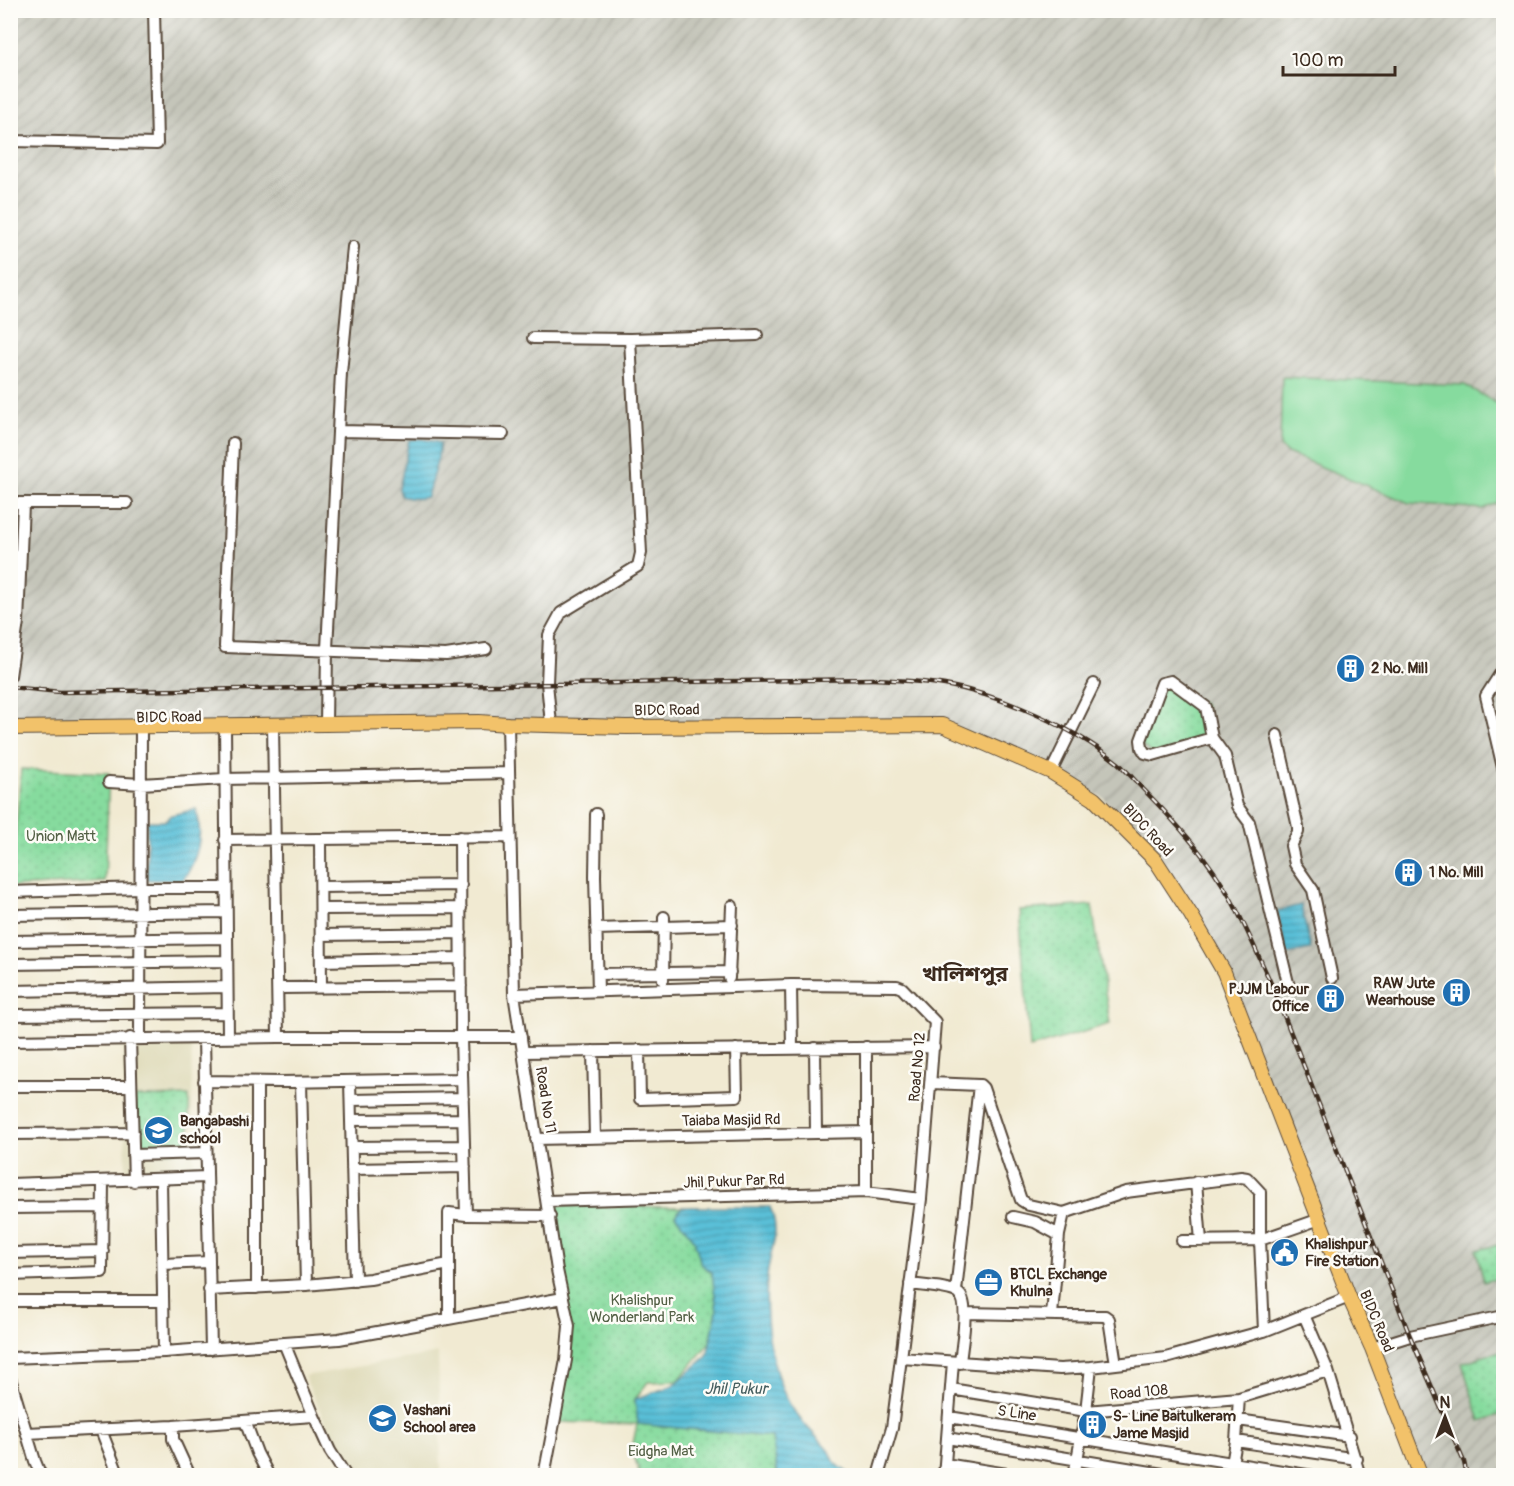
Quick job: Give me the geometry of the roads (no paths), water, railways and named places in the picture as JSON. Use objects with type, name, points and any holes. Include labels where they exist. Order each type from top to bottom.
[{"type":"main road","name":"BIDC Road","points":[[273,728],[479,722],[626,727],[942,725],[1051,772],[1104,807],[1156,861],[1224,972],[1349,1297],[1372,1348],[1421,1476]]},
{"type":"main road","name":"BIDC Road","points":[[10,735],[273,728],[480,728],[508,724]]},
{"type":"main road","name":"BIDC Road","points":[[10,728],[141,730]]},
{"type":"street","points":[[10,141],[157,144],[154,10]]},
{"type":"street","points":[[326,725],[327,650],[341,373],[353,247]]},
{"type":"street","points":[[533,338],[630,339],[757,334]]},
{"type":"street","points":[[551,724],[547,683],[549,635],[561,613],[638,566],[641,553],[630,339]]},
{"type":"street","points":[[338,431],[503,434]]},
{"type":"street","points":[[233,443],[225,647],[446,655],[486,649]]},
{"type":"street","points":[[10,503],[127,503]]},
{"type":"street","points":[[10,676],[18,622],[23,504]]},
{"type":"street","points":[[1503,668],[1486,696],[1503,772]]},
{"type":"street","points":[[1212,738],[1153,755],[1144,753],[1142,740],[1162,683],[1171,681],[1206,707],[1212,738],[1226,756],[1237,806],[1249,822],[1289,987]]},
{"type":"street","points":[[1051,772],[1094,684]]},
{"type":"street","name":"Road No 11","points":[[508,724],[514,994],[536,1138],[569,1326],[567,1349],[544,1476]]},
{"type":"street","points":[[273,728],[278,1037]]},
{"type":"street","points":[[224,729],[228,1037]]},
{"type":"street","points":[[134,1181],[131,1086],[135,1038],[140,1012],[141,730]]},
{"type":"street","points":[[1277,735],[1298,827],[1291,846],[1295,864],[1313,890],[1332,978]]},
{"type":"street","points":[[109,782],[141,784],[224,779],[509,773]]},
{"type":"street","points":[[596,814],[598,991]]},
{"type":"street","points":[[460,837],[461,1038],[466,1215]]},
{"type":"street","points":[[225,840],[509,837]]},
{"type":"street","points":[[320,839],[321,988]]},
{"type":"street","points":[[321,886],[461,885]]},
{"type":"street","points":[[10,892],[226,888]]},
{"type":"street","points":[[729,987],[732,906]]},
{"type":"street","points":[[321,909],[461,908]]},
{"type":"street","points":[[10,915],[226,912]]},
{"type":"street","points":[[596,928],[664,922],[732,925]]},
{"type":"street","points":[[662,989],[664,922]]},
{"type":"street","points":[[321,935],[461,933]]},
{"type":"street","points":[[10,940],[226,938]]},
{"type":"street","points":[[321,961],[461,958]]},
{"type":"street","points":[[10,964],[227,961]]},
{"type":"street","points":[[598,974],[730,972]]},
{"type":"street","points":[[791,985],[792,1048]]},
{"type":"street","name":"Road No 12","points":[[514,994],[791,985],[897,986],[902,988],[935,1022],[921,1199],[892,1428],[878,1476]]},
{"type":"street","points":[[280,988],[461,986]]},
{"type":"street","points":[[10,991],[227,987]]},
{"type":"street","points":[[10,1015],[140,1012],[228,1013]]},
{"type":"street","points":[[10,1041],[228,1037],[521,1036]]},
{"type":"street","points":[[204,1039],[211,1349]]},
{"type":"street","points":[[866,1047],[866,1192]]},
{"type":"street","points":[[523,1052],[934,1047]]},
{"type":"street","points":[[815,1048],[816,1133]]},
{"type":"street","points":[[639,1050],[640,1099],[737,1096],[736,1049]]},
{"type":"street","points":[[593,1051],[595,1137]]},
{"type":"street","points":[[204,1080],[301,1082],[462,1079]]},
{"type":"street","points":[[350,1081],[355,1281]]},
{"type":"street","points":[[257,1082],[257,1288]]},
{"type":"street","points":[[301,1082],[306,1285]]},
{"type":"street","points":[[931,1083],[979,1084],[983,1088],[1021,1200],[1029,1205],[1064,1213],[1126,1192],[1196,1182],[1246,1178],[1260,1192],[1264,1331]]},
{"type":"street","points":[[956,1291],[979,1084]]},
{"type":"street","points":[[10,1086],[131,1086]]},
{"type":"street","points":[[351,1100],[463,1098]]},
{"type":"street","points":[[351,1120],[463,1119]]},
{"type":"street","name":"Taiaba Masjid Rd","points":[[536,1138],[866,1132]]},
{"type":"street","points":[[10,1134],[133,1133]]},
{"type":"street","points":[[352,1147],[464,1146]]},
{"type":"street","points":[[133,1155],[206,1153]]},
{"type":"street","points":[[352,1169],[465,1167]]},
{"type":"street","points":[[10,1184],[207,1177]]},
{"type":"street","points":[[161,1180],[164,1352]]},
{"type":"street","points":[[10,1275],[102,1272],[103,1181]]},
{"type":"street","points":[[1196,1182],[1201,1241]]},
{"type":"street","name":"Jhil Pukur Par Rd","points":[[547,1201],[866,1192],[921,1199]]},
{"type":"street","points":[[10,1208],[103,1208]]},
{"type":"street","points":[[449,1319],[449,1213],[550,1216]]},
{"type":"street","points":[[1052,1315],[1059,1235],[1064,1213]]},
{"type":"street","points":[[1013,1217],[1035,1222],[1059,1235]]},
{"type":"street","points":[[1182,1241],[1260,1240],[1320,1219]]},
{"type":"street","points":[[10,1254],[103,1251]]},
{"type":"street","points":[[163,1264],[209,1262]]},
{"type":"street","points":[[209,1290],[355,1281],[449,1264]]},
{"type":"street","points":[[910,1284],[956,1291],[962,1297],[965,1313],[951,1389],[945,1470],[1019,1476]]},
{"type":"street","points":[[901,1358],[1060,1369],[1166,1358],[1264,1331],[1349,1297]]},
{"type":"street","points":[[10,1358],[164,1352],[339,1339],[563,1298]]},
{"type":"street","points":[[10,1301],[164,1301]]},
{"type":"street","points":[[965,1313],[1105,1316],[1109,1319],[1116,1364]]},
{"type":"street","points":[[1304,1315],[1328,1371],[1350,1436],[1360,1476]]},
{"type":"street","points":[[1372,1348],[1410,1336],[1503,1316]]},
{"type":"street","points":[[284,1343],[330,1451],[346,1476]]},
{"type":"street","points":[[1074,1476],[1086,1411],[1091,1367]]},
{"type":"street","name":"Road 108","points":[[951,1389],[1086,1411],[1239,1398],[1328,1371]]},
{"type":"street","points":[[10,1378],[41,1476]]},
{"type":"street","points":[[1230,1476],[1236,1441],[1239,1398]]},
{"type":"street","points":[[27,1433],[314,1416]]},
{"type":"street","name":"S Line","points":[[949,1417],[1313,1476]]},
{"type":"street","points":[[1238,1420],[1350,1436]]},
{"type":"street","points":[[245,1421],[269,1476]]},
{"type":"street","points":[[173,1426],[173,1439],[190,1476]]},
{"type":"street","points":[[101,1430],[119,1476]]},
{"type":"street","points":[[947,1438],[1175,1476]]},
{"type":"street","points":[[1236,1441],[1357,1459]]},
{"type":"water","points":[[422,439],[440,443],[427,497],[414,499],[401,496],[399,489],[409,440]]},
{"type":"water","points":[[196,809],[199,828],[198,846],[196,855],[183,880],[147,880],[147,821],[164,821],[172,815]]},
{"type":"water","points":[[1301,905],[1311,949],[1287,954],[1277,911]]},
{"type":"water","name":"Jhil Pukur","points":[[682,1207],[770,1207],[775,1234],[768,1268],[766,1295],[768,1331],[775,1368],[788,1401],[797,1415],[829,1450],[835,1463],[851,1475],[778,1475],[772,1437],[638,1424],[635,1399],[674,1385],[707,1356],[717,1311],[712,1273],[701,1264],[694,1239],[675,1215]]},
{"type":"railway","points":[[10,687],[60,692],[872,679],[945,685],[967,690],[1036,714],[1058,725],[1100,750],[1125,770],[1192,843],[1213,870],[1231,899],[1274,990],[1410,1336],[1464,1462],[1467,1476]]},
{"type":"place","name":"2 No. Mill","points":[[1350,668]]},
{"type":"place","name":"1 No. Mill","points":[[1408,872]]},
{"type":"place","name":"RAW Jute Wearhouse","points":[[1456,992]]},
{"type":"place","name":"PJJM Labour Office","points":[[1330,998]]},
{"type":"place","name":"Bangabashi school","points":[[159,1130]]},
{"type":"place","name":"Khalishpur Fire Station","points":[[1284,1253]]},
{"type":"place","name":"BTCL Exchange Khulna","points":[[989,1283]]},
{"type":"place","name":"Vashani School area","points":[[382,1419]]},
{"type":"place","name":"S- Line Baitulkeram Jame Masjid","points":[[1092,1425]]},
{"type":"district","name":"খালিশপুর","points":[[965,974]]},
{"type":"park label","name":"Union Matt","points":[[61,836]]},
{"type":"park label","name":"Khalishpur Wonderland Park","points":[[642,1308]]},
{"type":"park label","name":"Eidgha Mat","points":[[661,1451]]}]
